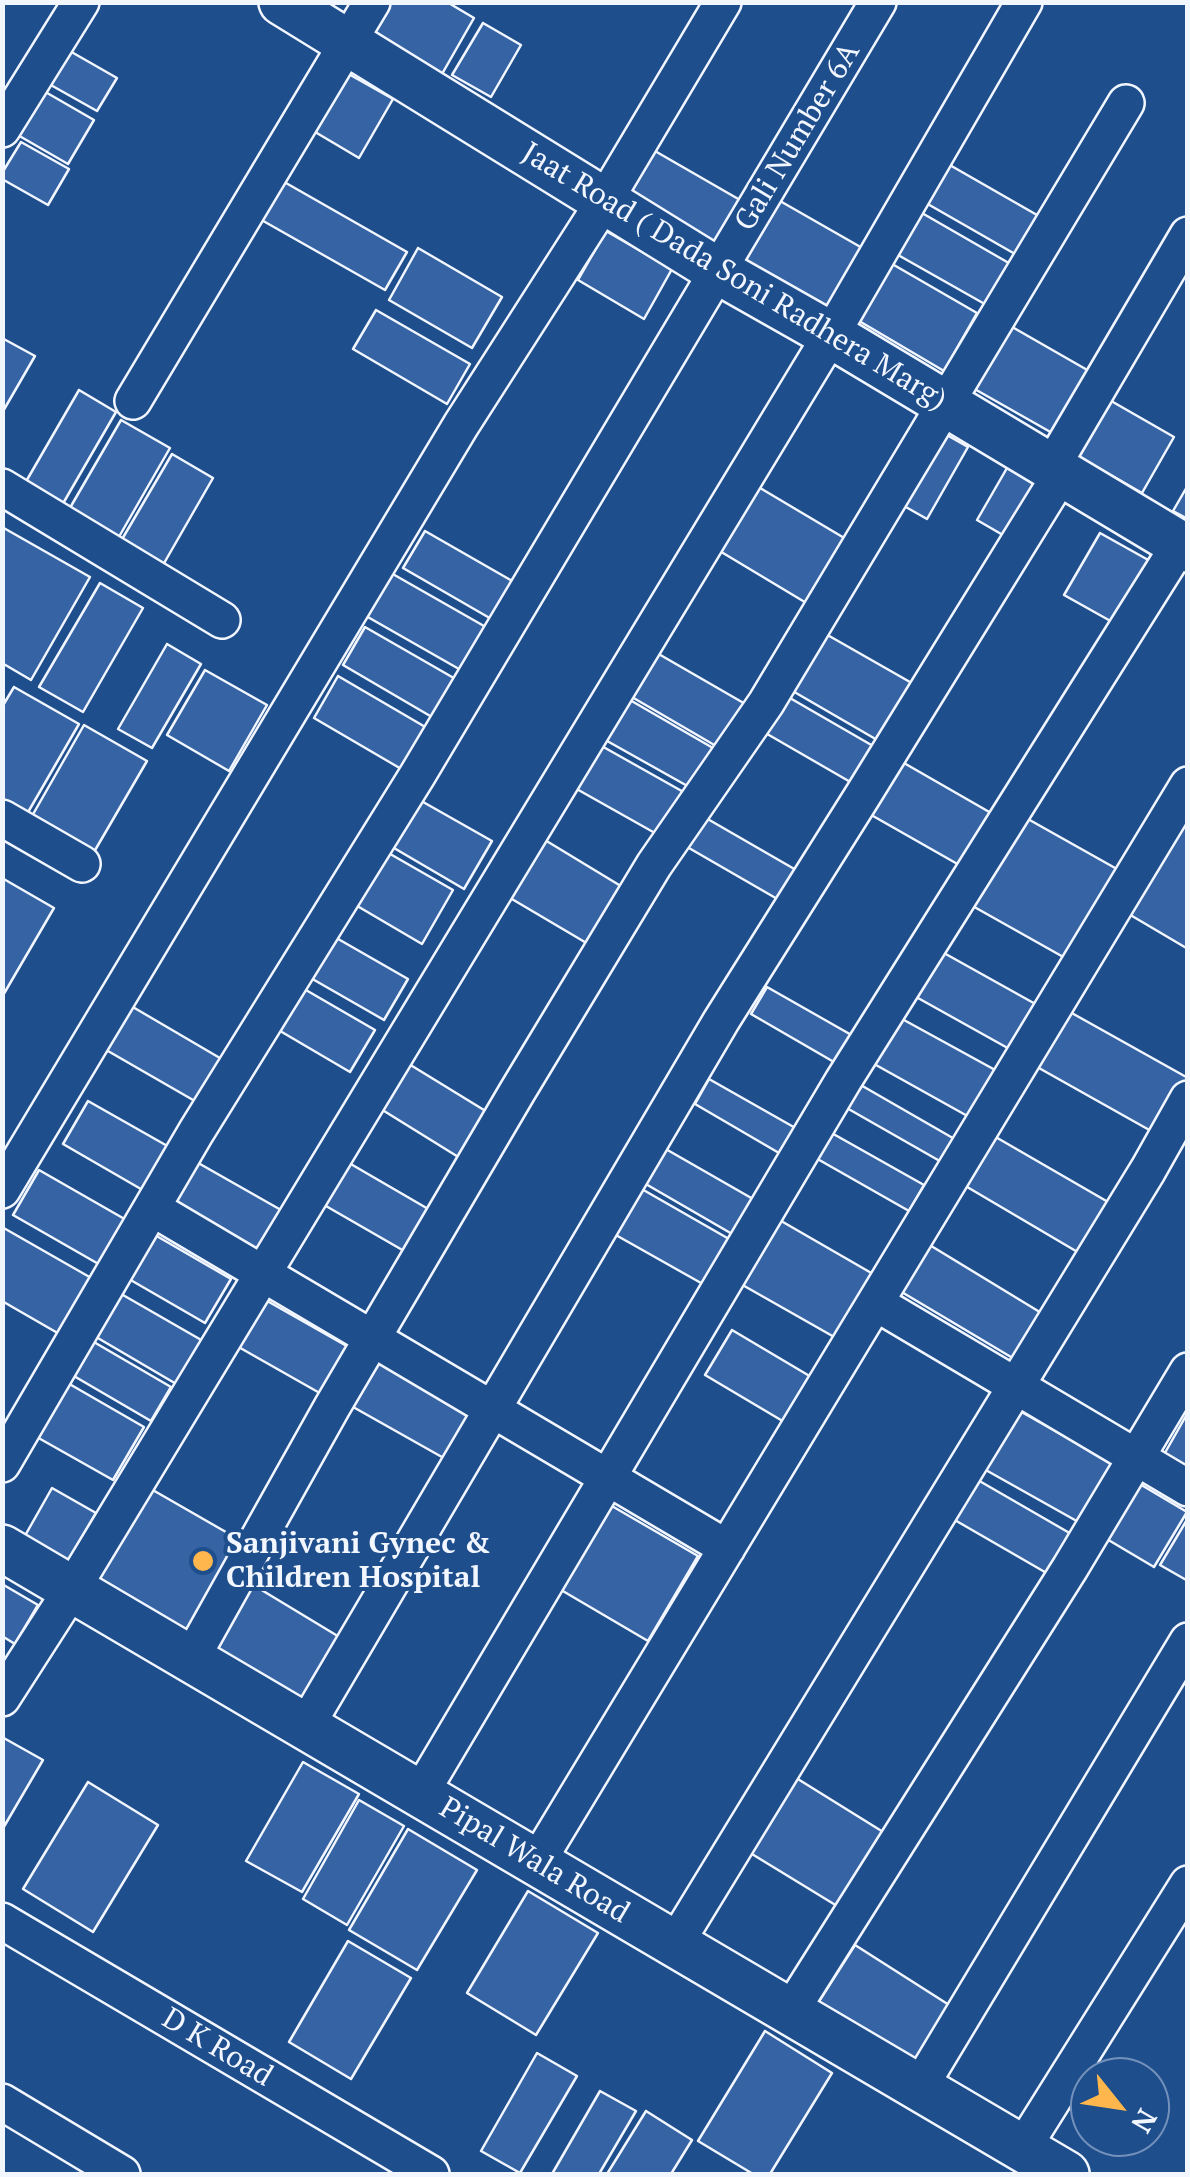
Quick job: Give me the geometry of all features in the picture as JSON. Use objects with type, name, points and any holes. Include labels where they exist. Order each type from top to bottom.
[{"type":"street","points":[[2,129],[81,2]]},
{"type":"street","name":"Jaat Road ( Dada Soni Radhera Marg)","points":[[282,2],[718,271],[1184,547]]},
{"type":"street","points":[[133,401],[372,2]]},
{"type":"street","points":[[2,1190],[461,425],[606,200],[723,2]]},
{"type":"street","name":"Gali Number 6A","points":[[2,1464],[878,2]]},
{"type":"street","points":[[2,1698],[72,1589],[831,335],[1020,4]]},
{"type":"street","points":[[191,1659],[332,1407],[517,1092],[654,865],[766,703],[1126,102]]},
{"type":"street","points":[[306,1726],[721,1020],[853,811],[1056,471],[1188,236]]},
{"type":"street","points":[[2,487],[222,620]]},
{"type":"street","points":[[420,1794],[843,1081],[1184,547]]},
{"type":"street","points":[[536,1862],[1188,785]]},
{"type":"street","points":[[2,818],[82,864]]},
{"type":"street","points":[[675,1944],[1148,1170],[1188,1098]]},
{"type":"street","points":[[152,1208],[727,1548]]},
{"type":"street","points":[[876,1303],[1188,1488]]},
{"type":"street","points":[[790,2012],[1060,1584],[1188,1371]]},
{"type":"street","name":"Pipal Wala Road","points":[[2,1548],[1066,2174]]},
{"type":"street","points":[[918,2088],[1188,1640]]},
{"type":"street","points":[[1022,2149],[1188,1884]]},
{"type":"street","name":"D K Road","points":[[2,1921],[431,2174]]},
{"type":"street","points":[[2,2102],[122,2174]]},
{"type":"building","points":[[385,2],[447,2],[474,18],[442,74],[368,31]]},
{"type":"building","points":[[483,23],[521,45],[491,97],[452,75]]},
{"type":"building","points":[[68,50],[117,78],[97,111],[49,84]]},
{"type":"building","points":[[338,68],[393,99],[359,158],[305,126]]},
{"type":"building","points":[[42,90],[94,120],[68,164],[16,134]]},
{"type":"building","points":[[21,142],[69,169],[48,205],[2,179]]},
{"type":"building","points":[[648,147],[747,204],[722,247],[623,190]]},
{"type":"building","points":[[941,160],[1044,219],[1022,258],[919,199]]},
{"type":"building","points":[[279,179],[407,252],[385,290],[258,218]]},
{"type":"building","points":[[780,201],[871,253],[836,315],[744,263]]},
{"type":"building","points":[[915,209],[1014,266],[990,307],[891,251]]},
{"type":"building","points":[[606,231],[672,269],[644,319],[578,280]]},
{"type":"building","points":[[418,248],[502,297],[472,348],[389,300]]},
{"type":"building","points":[[887,261],[977,313],[944,371],[854,318]]},
{"type":"building","points":[[376,310],[470,364],[447,404],[353,349]]},
{"type":"building","points":[[1000,320],[1096,375],[1061,438],[964,383]]},
{"type":"building","points":[[2,338],[35,356],[2,413]]},
{"type":"building","points":[[79,390],[116,412],[61,507],[24,485]]},
{"type":"building","points":[[1106,398],[1174,437],[1142,493],[1074,454]]},
{"type":"building","points":[[121,420],[170,448],[116,542],[67,513]]},
{"type":"building","points":[[931,426],[968,447],[927,519],[890,498]]},
{"type":"building","points":[[172,454],[213,478],[163,565],[121,541]]},
{"type":"building","points":[[1007,468],[1038,485],[1008,538],[977,520]]},
{"type":"building","points":[[750,482],[851,542],[813,607],[713,547]]},
{"type":"building","points":[[1188,485],[1188,519],[1173,511]]},
{"type":"building","points":[[2,527],[90,577],[31,680],[2,663]]},
{"type":"building","points":[[425,531],[521,586],[500,624],[403,568]]},
{"type":"building","points":[[1100,533],[1159,566],[1123,628],[1064,595]]},
{"type":"building","points":[[391,573],[491,630],[466,673],[366,616]]},
{"type":"building","points":[[100,583],[143,608],[83,712],[39,687]]},
{"type":"building","points":[[365,627],[459,681],[437,720],[343,665]]},
{"type":"building","points":[[817,629],[924,690],[891,748],[784,686]]},
{"type":"building","points":[[167,644],[201,664],[152,748],[118,729]]},
{"type":"building","points":[[650,649],[754,709],[728,753],[625,693]]},
{"type":"building","points":[[205,670],[267,705],[229,771],[167,735]]},
{"type":"building","points":[[338,676],[427,728],[403,770],[314,718]]},
{"type":"building","points":[[14,687],[79,724],[27,814],[2,800],[2,707]]},
{"type":"building","points":[[783,694],[880,750],[859,787],[762,731]]},
{"type":"building","points":[[623,696],[713,748],[691,788],[600,737]]},
{"type":"building","points":[[84,725],[147,761],[94,852],[32,816]]},
{"type":"building","points":[[591,740],[687,794],[662,837],[566,783]]},
{"type":"building","points":[[897,759],[998,817],[968,870],[866,812]]},
{"type":"building","points":[[409,794],[492,841],[464,889],[382,841]]},
{"type":"building","points":[[699,814],[803,874],[786,904],[682,844]]},
{"type":"building","points":[[1019,814],[1124,873],[1074,963],[969,904]]},
{"type":"building","points":[[1180,822],[1188,827],[1188,949],[1127,913]]},
{"type":"building","points":[[535,834],[634,894],[600,951],[500,892]]},
{"type":"building","points":[[378,847],[453,890],[422,944],[347,900]]},
{"type":"building","points":[[2,878],[54,908],[2,997]]},
{"type":"building","points":[[326,932],[408,979],[384,1020],[302,973]]},
{"type":"building","points":[[935,948],[1039,1006],[1013,1051],[909,993]]},
{"type":"building","points":[[299,986],[375,1030],[350,1072],[275,1028]]},
{"type":"building","points":[[767,987],[862,1041],[846,1069],[751,1014]]},
{"type":"building","points":[[126,1003],[225,1061],[200,1104],[101,1047]]},
{"type":"building","points":[[1061,1007],[1188,1078],[1188,1086],[1160,1136],[1030,1063]]},
{"type":"building","points":[[893,1014],[997,1071],[971,1118],[867,1060]]},
{"type":"building","points":[[404,1061],[497,1118],[468,1163],[376,1106]]},
{"type":"building","points":[[709,1079],[806,1134],[791,1160],[695,1104]]},
{"type":"building","points":[[852,1080],[958,1141],[945,1164],[838,1103]]},
{"type":"building","points":[[88,1101],[178,1152],[153,1196],[63,1144]]},
{"type":"building","points":[[821,1127],[924,1185],[909,1211],[807,1153]]},
{"type":"building","points":[[987,1132],[1115,1206],[1086,1257],[957,1181]]},
{"type":"building","points":[[664,1148],[767,1207],[746,1242],[644,1183]]},
{"type":"building","points":[[337,1156],[442,1217],[418,1259],[312,1198]]},
{"type":"building","points":[[193,1160],[281,1210],[256,1254],[168,1204]]},
{"type":"building","points":[[39,1170],[135,1225],[109,1270],[13,1215]]},
{"type":"building","points":[[640,1188],[743,1247],[717,1292],[614,1234]]},
{"type":"building","points":[[776,1218],[880,1278],[843,1342],[739,1283]]},
{"type":"building","points":[[2,1227],[100,1283],[68,1339],[2,1301]]},
{"type":"building","points":[[148,1231],[231,1279],[205,1323],[122,1275]]},
{"type":"building","points":[[928,1244],[1043,1314],[1016,1360],[900,1291]]},
{"type":"building","points":[[116,1291],[203,1341],[178,1385],[91,1334]]},
{"type":"building","points":[[262,1298],[359,1353],[332,1400],[235,1345]]},
{"type":"building","points":[[732,1330],[818,1381],[791,1426],[705,1375]]},
{"type":"building","points":[[87,1338],[171,1387],[151,1421],[67,1372]]},
{"type":"building","points":[[372,1358],[474,1418],[449,1461],[346,1403]]},
{"type":"building","points":[[66,1382],[144,1427],[113,1480],[35,1436]]},
{"type":"building","points":[[1018,1410],[1116,1465],[1082,1524],[984,1469]]},
{"type":"building","points":[[1188,1414],[1188,1472],[1162,1458]]},
{"type":"building","points":[[976,1479],[1073,1535],[1050,1575],[953,1519]]},
{"type":"building","points":[[1133,1480],[1187,1512],[1154,1567],[1100,1535]]},
{"type":"building","points":[[52,1488],[96,1513],[65,1566],[22,1541]]},
{"type":"building","points":[[151,1489],[252,1547],[193,1649],[92,1591]]},
{"type":"building","points":[[605,1502],[698,1556],[648,1641],[556,1587]]},
{"type":"building","points":[[1188,1518],[1188,1581],[1160,1565]]},
{"type":"building","points":[[245,1580],[341,1638],[297,1711],[201,1652]]},
{"type":"building","points":[[2,1584],[38,1605],[15,1644],[2,1636]]},
{"type":"building","points":[[2,1737],[43,1760],[2,1830]]},
{"type":"building","points":[[303,1762],[359,1794],[302,1892],[246,1861]]},
{"type":"building","points":[[793,1776],[888,1835],[842,1909],[747,1851]]},
{"type":"building","points":[[88,1782],[158,1825],[93,1932],[23,1889]]},
{"type":"building","points":[[359,1800],[404,1826],[347,1925],[303,1899]]},
{"type":"building","points":[[408,1829],[477,1870],[417,1970],[349,1930]]},
{"type":"building","points":[[528,1891],[598,1933],[536,2035],[467,1993]]},
{"type":"building","points":[[348,1941],[411,1978],[351,2079],[289,2042]]},
{"type":"building","points":[[855,1945],[957,2010],[917,2074],[814,2009]]},
{"type":"building","points":[[765,2031],[832,2073],[770,2174],[753,2174],[698,2141]]},
{"type":"building","points":[[537,2053],[577,2076],[520,2173],[481,2151]]},
{"type":"building","points":[[600,2091],[636,2111],[599,2174],[552,2174]]},
{"type":"building","points":[[646,2111],[692,2140],[671,2174],[607,2174]]},
{"type":"place","name":"Sanjivani Gynec & Children Hospital","points":[[203,1561]]}]
